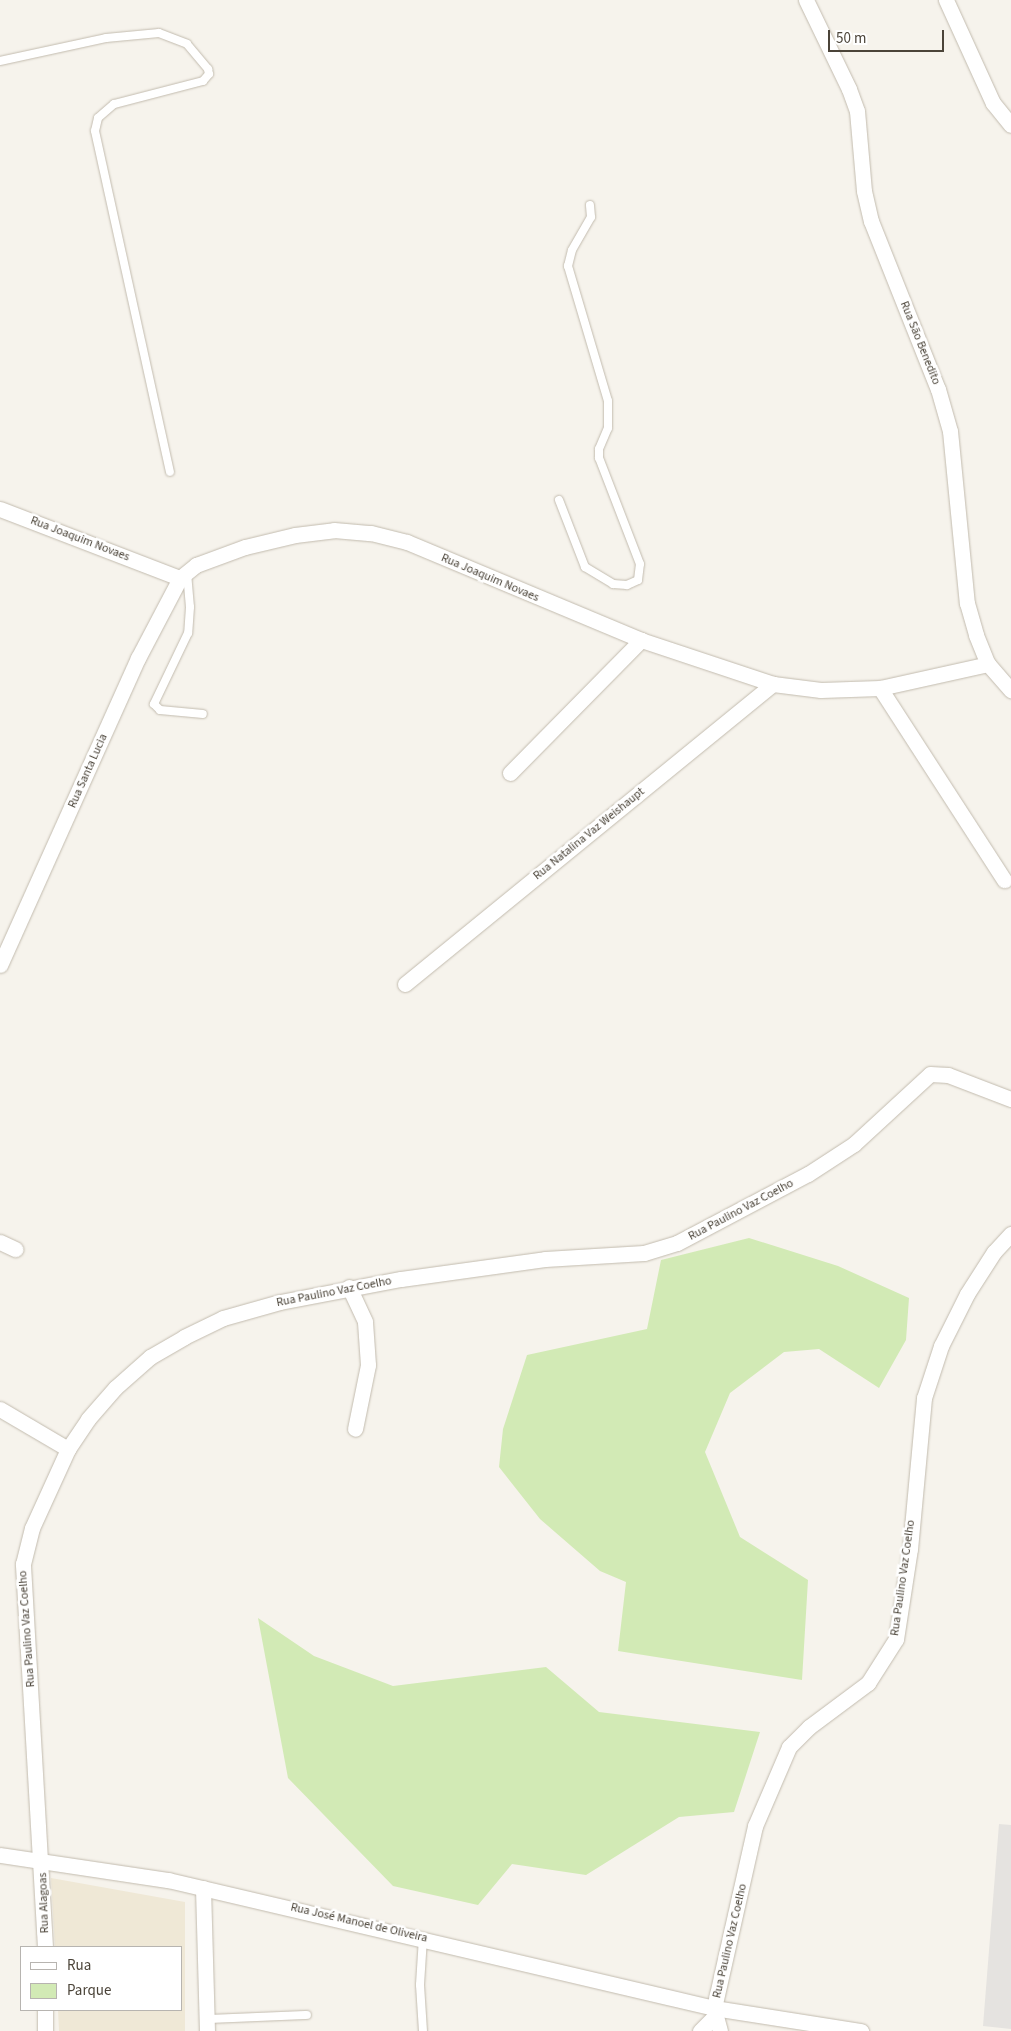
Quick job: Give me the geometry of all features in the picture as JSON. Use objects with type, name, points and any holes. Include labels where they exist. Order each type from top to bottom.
[{"type":"street","name":"Rua São Benedito","points":[[806,0],[852,96],[858,119],[864,191],[871,221],[938,389],[950,431],[967,602],[988,664],[1011,690]]},
{"type":"street","points":[[946,0],[993,103],[1011,126]]},
{"type":"street","name":"Rua Joaquim Novaes","points":[[0,509],[184,575],[196,564],[245,547],[295,535],[334,530],[371,533],[407,542],[640,640],[773,684],[821,690],[880,688],[988,664]]},
{"type":"street","name":"Rua Santa Lucia","points":[[0,965],[138,658],[184,575]]},
{"type":"street","points":[[510,773],[640,640]]},
{"type":"street","name":"Rua Natalina Vaz Weishaupt","points":[[405,984],[773,684]]},
{"type":"street","points":[[880,688],[1004,880]]},
{"type":"street","name":"Rua Paulino Vaz Coelho","points":[[42,1859],[23,1564],[32,1528],[68,1450],[88,1419],[115,1388],[150,1357],[184,1337],[223,1318],[349,1287],[545,1259],[644,1253],[706,1230],[808,1174],[854,1144],[930,1074],[948,1075],[1011,1099]]},
{"type":"street","name":"Rua Paulino Vaz Coelho","points":[[716,2018],[756,1826],[777,1770],[790,1747],[809,1727],[868,1683],[896,1639],[910,1549],[924,1398],[941,1346],[967,1294],[994,1252],[1011,1234]]},
{"type":"street","points":[[0,1242],[15,1249]]},
{"type":"street","points":[[349,1287],[365,1322],[368,1365],[355,1429]]},
{"type":"street","points":[[0,1409],[68,1450]]},
{"type":"street","name":"Rua José Manoel de Oliveira","points":[[0,1854],[42,1859],[203,1888],[423,1938],[716,2018],[861,2031]]},
{"type":"street","name":"Rua Alagoas","points":[[42,1859],[45,1946]]},
{"type":"street","points":[[203,1888],[207,2025]]},
{"type":"street","points":[[45,2011],[46,2031]]},
{"type":"street","points":[[700,2031],[716,2018]]},
{"type":"lane","points":[[0,61],[106,38],[159,33],[187,44],[208,69],[209,74],[203,81],[114,104],[98,118],[95,131],[170,472]]},
{"type":"lane","points":[[559,500],[585,567],[613,584],[627,586],[638,580],[640,564],[599,458],[598,450],[608,428],[608,401],[568,266],[572,250],[591,217],[590,206]]},
{"type":"lane","points":[[184,575],[190,607],[188,633],[154,704],[160,710],[203,714]]},
{"type":"lane","points":[[423,1938],[420,1984],[423,2031]]},
{"type":"lane","points":[[207,2025],[306,2015]]},
{"type":"shaded area","points":[[999,1824],[1011,1825],[1011,2029],[983,2026]]},
{"type":"shaded area","points":[[51,1878],[185,1902],[185,2031],[59,2031],[58,2011],[182,2011],[182,1946],[55,1946]]},
{"type":"green space","points":[[749,1238],[838,1266],[909,1298],[906,1340],[879,1388],[819,1349],[784,1352],[730,1393],[705,1452],[740,1537],[808,1580],[802,1680],[618,1651],[626,1582],[600,1571],[540,1519],[499,1467],[503,1429],[527,1355],[647,1329],[661,1260]]},
{"type":"green space","points":[[258,1618],[314,1656],[393,1686],[546,1667],[599,1712],[760,1732],[734,1812],[679,1817],[586,1875],[512,1864],[478,1905],[393,1886],[288,1778]]}]
